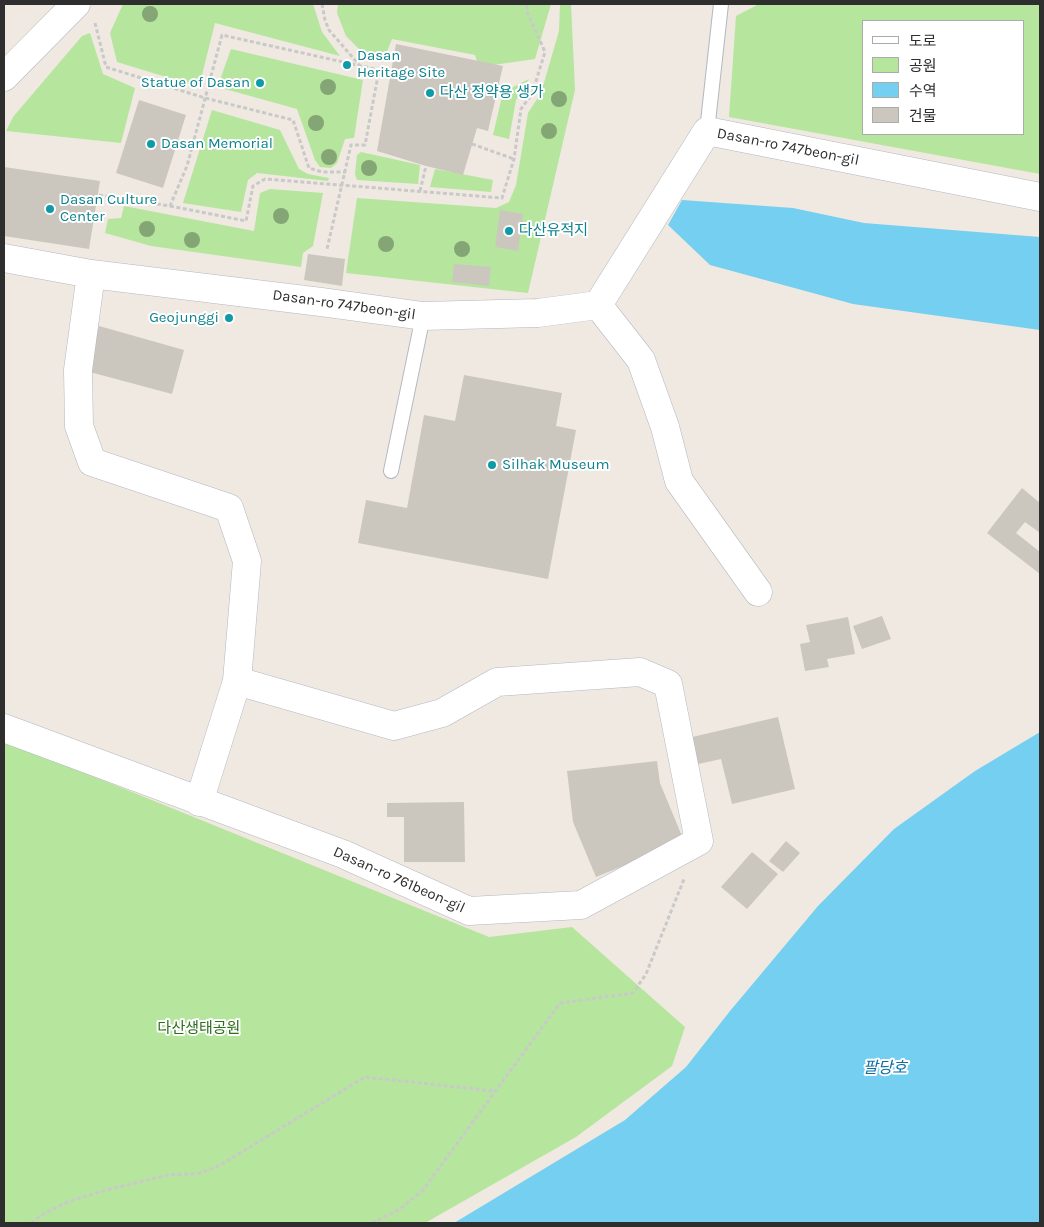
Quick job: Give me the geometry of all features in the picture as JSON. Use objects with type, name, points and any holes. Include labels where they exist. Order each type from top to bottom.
[{"type":"street","points":[[4,77],[79,7]]},
{"type":"street","name":"Dasan-ro 747beon-gil","points":[[4,258],[91,274],[423,316],[538,313],[598,305],[708,131],[1040,197]]},
{"type":"street","points":[[91,274],[78,370],[79,426],[92,462],[229,508],[247,560],[237,681],[200,802]]},
{"type":"street","points":[[598,305],[641,360],[665,426],[679,481],[758,592]]},
{"type":"street","points":[[237,681],[394,726],[442,714],[497,682],[640,672],[668,684],[699,841]]},
{"type":"street","name":"Dasan-ro 761beon-gil","points":[[4,728],[343,854],[469,912],[581,905],[699,841]]},
{"type":"lane","points":[[708,131],[721,4]]},
{"type":"lane","points":[[391,471],[423,316]]},
{"type":"path","points":[[322,4],[324,20],[330,30],[360,66]]},
{"type":"path","points":[[99,195],[170,206],[246,221],[254,186],[265,179],[502,198],[514,159],[521,109],[532,94],[545,52],[528,14],[526,4]]},
{"type":"path","points":[[79,7],[106,67],[205,98],[293,120],[309,168],[322,172],[346,172]]},
{"type":"path","points":[[170,206],[187,166],[222,35],[379,70],[365,145],[352,144],[327,249]]},
{"type":"path","points":[[472,144],[514,159]]},
{"type":"path","points":[[420,191],[426,166]]},
{"type":"path","points":[[372,1223],[400,1209],[424,1190],[560,1003],[633,993],[646,974],[699,841]]},
{"type":"path","points":[[31,1223],[46,1213],[70,1202],[106,1190],[168,1175],[201,1173],[222,1164],[365,1077],[495,1091]]},
{"type":"green space","points":[[123,4],[313,4],[322,32],[340,56],[215,23],[199,87],[117,62],[110,33]]},
{"type":"green space","points":[[338,4],[551,4],[535,59],[479,67],[475,55],[392,39],[385,57],[363,53],[346,36],[337,13]]},
{"type":"green space","points":[[560,4],[571,4],[575,90],[528,293],[346,273],[357,198],[496,208],[509,202],[516,185],[528,113],[541,93],[559,31]]},
{"type":"green space","points":[[759,4],[1040,4],[1040,174],[729,117],[736,16]]},
{"type":"green space","points":[[90,33],[103,74],[135,88],[121,143],[6,131],[13,117],[82,36]]},
{"type":"green space","points":[[231,49],[363,80],[354,138],[345,139],[337,163],[331,168],[320,167],[315,160],[297,109],[225,89],[221,77]]},
{"type":"green space","points":[[529,79],[516,100],[509,139],[493,135],[503,92]]},
{"type":"green space","points":[[212,110],[280,130],[299,169],[308,174],[329,178],[328,181],[257,173],[248,180],[241,212],[183,203]]},
{"type":"green space","points":[[361,152],[420,165],[418,184],[357,180],[355,174],[357,155]]},
{"type":"green space","points":[[435,169],[493,180],[491,192],[430,187]]},
{"type":"green space","points":[[270,189],[323,193],[313,246],[303,253],[301,267],[151,246],[105,233],[108,219],[121,218],[124,206],[254,231],[260,193]]},
{"type":"green space","name":"다산생태공원","points":[[4,740],[489,937],[572,927],[685,1027],[672,1066],[576,1137],[425,1223],[4,1223]]},
{"type":"water","points":[[682,200],[793,208],[864,223],[1040,237],[1040,330],[853,304],[710,265],[668,225]]},
{"type":"water","name":"팔당호","points":[[1040,732],[1040,1223],[454,1223],[625,1120],[686,1067],[818,906],[894,829],[975,771]]},
{"type":"building","points":[[396,44],[503,66],[488,131],[477,128],[463,175],[377,151]]},
{"type":"building","name":"Dasan Memorial","points":[[139,100],[186,115],[163,188],[116,173]]},
{"type":"building","name":"Dasan Culture Center","points":[[4,167],[100,181],[89,249],[4,236]]},
{"type":"building","name":"다산유적지","points":[[500,210],[523,214],[518,251],[495,247]]},
{"type":"building","points":[[308,254],[345,259],[342,286],[304,280]]},
{"type":"building","points":[[454,264],[491,267],[489,286],[452,282]]},
{"type":"building","points":[[99,326],[184,350],[172,394],[86,371]]},
{"type":"building","name":"Silhak Museum","points":[[464,375],[562,393],[556,426],[576,430],[548,579],[358,543],[366,500],[407,508],[424,415],[455,421]]},
{"type":"building","points":[[1022,488],[1040,503],[1040,533],[1025,522],[1016,533],[1040,552],[1040,574],[987,533]]},
{"type":"building","points":[[882,616],[891,639],[862,649],[853,626]]},
{"type":"building","points":[[848,617],[855,654],[827,659],[829,667],[805,671],[800,644],[810,642],[806,625]]},
{"type":"building","points":[[778,717],[795,789],[732,804],[721,759],[694,765],[688,738]]},
{"type":"building","points":[[657,761],[660,783],[684,841],[596,877],[573,822],[567,771]]},
{"type":"building","points":[[464,802],[465,862],[404,862],[404,817],[387,817],[387,803]]},
{"type":"building","points":[[786,841],[800,853],[783,872],[769,861]]},
{"type":"building","points":[[752,852],[778,874],[747,909],[721,887]]},
{"type":"place","name":"Dasan Heritage Site","points":[[347,65]]},
{"type":"place","name":"Statue of Dasan","points":[[260,83]]},
{"type":"place","name":"다산 정약용 생가","points":[[430,93]]},
{"type":"place","name":"Dasan Memorial","points":[[151,144]]},
{"type":"place","name":"Dasan Culture Center","points":[[50,209]]},
{"type":"place","name":"다산유적지","points":[[509,231]]},
{"type":"place","name":"Geojunggi","points":[[229,318]]},
{"type":"place","name":"Silhak Museum","points":[[492,465]]}]
